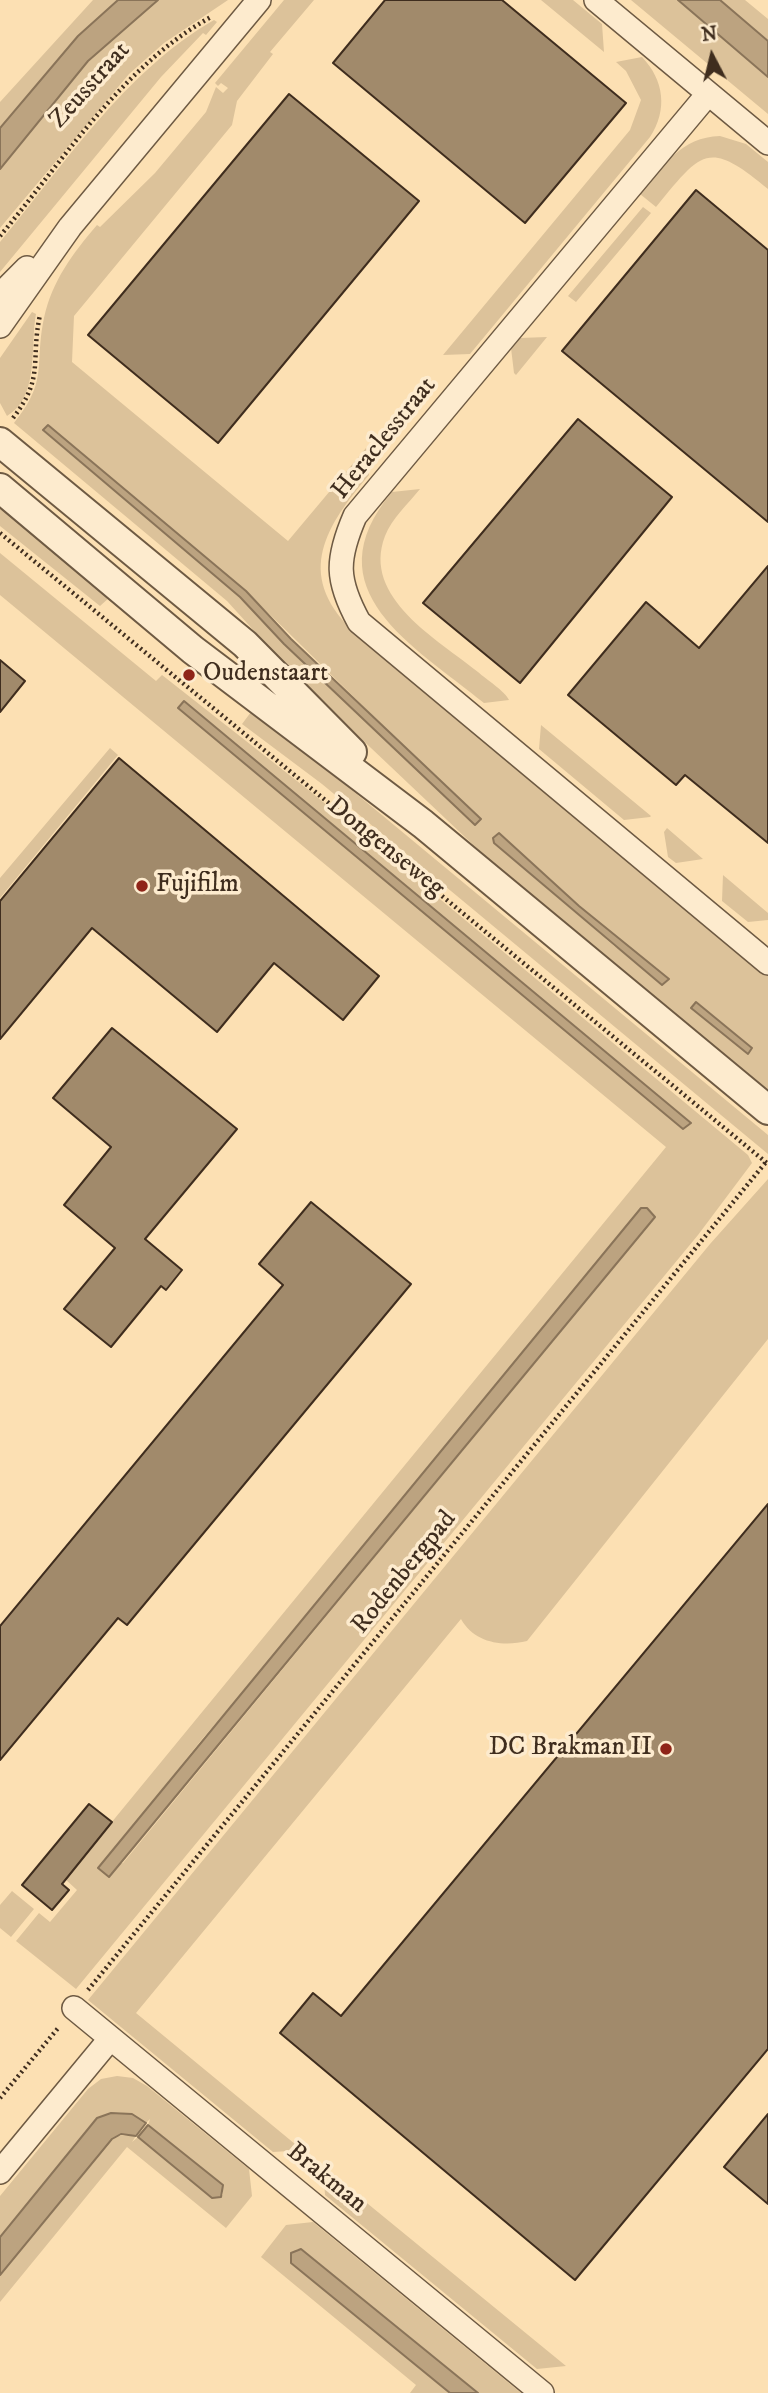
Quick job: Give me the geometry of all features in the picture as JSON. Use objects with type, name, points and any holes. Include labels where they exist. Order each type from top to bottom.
[{"type":"street","points":[[0,326],[69,227],[259,0]]},
{"type":"street","points":[[596,0],[768,143]]},
{"type":"street","name":"Heraclesstraat","points":[[708,94],[355,516],[343,545],[339,570],[345,597],[359,622],[768,962]]},
{"type":"street","points":[[0,295],[69,227]]},
{"type":"street","name":"Dongenseweg","points":[[3,435],[245,644],[423,824]]},
{"type":"street","name":"Dongenseweg","points":[[0,488],[193,650],[423,824],[768,1110]]},
{"type":"street","name":"Brakman","points":[[74,2008],[542,2393]]},
{"type":"street","points":[[0,2172],[110,2039]]},
{"type":"path","name":"Zeusstraat","points":[[0,236],[134,76],[168,46],[223,10]]},
{"type":"path","points":[[3,435],[26,401],[35,382],[36,336],[41,303]]},
{"type":"path","name":"Dongenseweg","points":[[0,533],[767,1163]]},
{"type":"path","name":"Rodenbergpad","points":[[0,2098],[767,1163]]},
{"type":"shaded area","points":[[93,0],[118,0],[78,36],[0,128],[0,102]]},
{"type":"shaded area","points":[[118,0],[158,0],[88,61],[0,169],[0,128],[78,36]]},
{"type":"shaded area","points":[[158,0],[228,0],[164,43],[129,74],[0,228],[0,169],[88,61]]},
{"type":"shaded area","points":[[284,0],[314,0],[270,52],[273,54],[237,101],[232,125],[74,316],[72,362],[288,541],[366,448],[369,475],[340,512],[323,550],[321,569],[324,589],[334,609],[352,630],[768,976],[768,1096],[504,874],[295,676],[227,601],[14,423],[25,408],[36,383],[44,318],[52,292],[64,268],[97,225],[100,227],[155,173],[206,112],[216,87],[223,93],[228,88],[221,83],[218,86],[215,83]],"holes":[[[47,426],[246,591],[422,764],[475,824],[284,644],[240,597],[43,431]],[[499,834],[579,906],[668,978],[614,946],[495,843]]]},
{"type":"shaded area","points":[[541,0],[573,0],[602,24],[604,52]]},
{"type":"shaded area","points":[[631,0],[678,0],[768,77],[768,114]]},
{"type":"shaded area","points":[[678,0],[720,0],[768,41],[768,77]]},
{"type":"shaded area","points":[[720,0],[745,0],[768,19],[768,41]]},
{"type":"shaded area","points":[[214,20],[217,22],[206,35],[203,33],[161,77],[0,272],[0,242],[72,151],[124,92],[152,65]]},
{"type":"shaded area","points":[[642,57],[655,75],[661,96],[659,116],[650,137],[470,354],[443,355],[630,130],[641,100],[626,71],[616,62]]},
{"type":"shaded area","points":[[720,136],[746,144],[768,162],[768,189],[732,163],[718,158],[707,158],[684,174],[656,207],[640,194],[665,164],[684,147],[706,138]]},
{"type":"shaded area","points":[[643,207],[651,213],[576,302],[568,296]]},
{"type":"shaded area","points":[[32,312],[36,314],[29,384],[25,396],[7,416],[0,403],[0,358]]},
{"type":"shaded area","points":[[547,337],[516,375],[511,348],[520,338]]},
{"type":"shaded area","points":[[48,425],[246,591],[291,639],[481,819],[475,825],[284,644],[240,597],[43,430]]},
{"type":"shaded area","points":[[420,489],[396,517],[385,536],[381,558],[384,579],[394,598],[408,615],[500,689],[509,700],[484,703],[429,660],[381,613],[367,587],[362,558],[370,527],[392,492]]},
{"type":"shaded area","points":[[0,497],[110,597],[100,606],[0,526]]},
{"type":"shaded area","points":[[0,553],[156,681],[162,675],[311,792],[748,1155],[752,1163],[698,1235],[76,1989],[16,1941],[39,1913],[50,1922],[77,1890],[65,1879],[666,1147],[0,595]],"holes":[[[184,701],[690,1123],[683,1129],[178,708]],[[655,1217],[123,1863],[99,1868],[203,1738]]]},
{"type":"shaded area","points":[[184,701],[691,1123],[683,1129],[178,708]]},
{"type":"shaded area","points":[[251,712],[257,717],[260,714],[768,1135],[768,1154],[322,784],[242,724]]},
{"type":"shaded area","points":[[541,725],[651,816],[624,820],[539,749]]},
{"type":"shaded area","points":[[110,748],[118,755],[0,898],[0,878]]},
{"type":"shaded area","points":[[667,828],[703,859],[676,863],[668,857],[664,832]]},
{"type":"shaded area","points":[[499,833],[579,906],[669,979],[662,985],[494,843],[493,838]]},
{"type":"shaded area","points":[[723,875],[768,913],[768,920],[748,922],[722,901]]},
{"type":"shaded area","points":[[696,1002],[752,1048],[748,1054],[691,1008]]},
{"type":"shaded area","points":[[768,1179],[768,1339],[527,1641],[499,1643],[481,1638],[461,1619],[136,2013],[295,2144],[289,2151],[273,2152],[88,2000],[710,1244]]},
{"type":"shaded area","points":[[641,1208],[647,1208],[655,1217],[109,1877],[98,1868]]},
{"type":"shaded area","points":[[12,1891],[34,1909],[11,1937],[0,1928],[0,1905]]},
{"type":"shaded area","points":[[117,2076],[133,2078],[147,2086],[249,2169],[252,2196],[226,2228],[127,2147],[0,2302],[0,2275],[116,2136],[136,2136],[132,2142],[138,2137],[212,2198],[223,2195],[223,2185],[148,2125],[150,2119],[146,2123],[129,2114],[110,2114],[97,2118],[0,2237],[0,2196],[88,2089],[101,2079]]},
{"type":"shaded area","points":[[111,2113],[132,2114],[146,2123],[136,2136],[121,2134],[112,2139],[0,2275],[0,2237],[97,2118]]},
{"type":"shaded area","points":[[148,2125],[223,2185],[221,2197],[212,2198],[138,2137]]},
{"type":"shaded area","points":[[329,2172],[566,2366],[537,2369],[325,2195],[324,2180]]},
{"type":"shaded area","points":[[313,2222],[521,2393],[478,2393],[297,2249],[291,2263],[450,2393],[410,2393],[416,2385],[261,2257],[286,2225]]},
{"type":"shaded area","points":[[301,2249],[478,2393],[450,2393],[291,2263],[291,2253]]},
{"type":"building","points":[[385,0],[502,0],[626,103],[525,223],[333,63]]},
{"type":"building","points":[[289,94],[419,201],[218,443],[88,335]]},
{"type":"building","points":[[696,190],[768,250],[768,522],[562,351]]},
{"type":"building","points":[[578,419],[672,497],[520,683],[423,603]]},
{"type":"building","points":[[768,566],[768,843],[685,775],[676,785],[568,695],[646,602],[699,648]]},
{"type":"building","points":[[0,660],[25,681],[0,712]]},
{"type":"building","name":"Fujifilm","points":[[119,758],[379,976],[343,1020],[274,963],[217,1032],[92,928],[0,1039],[0,901]]},
{"type":"building","points":[[112,1028],[237,1129],[145,1239],[182,1270],[166,1290],[161,1286],[111,1347],[64,1309],[115,1248],[64,1205],[111,1147],[53,1098]]},
{"type":"building","points":[[311,1202],[411,1284],[127,1625],[118,1618],[0,1760],[0,1626],[283,1285],[259,1264]]},
{"type":"building","name":"DC Brakman II","points":[[768,1504],[768,2049],[575,2280],[280,2033],[313,1993],[341,2016]]},
{"type":"building","points":[[89,1804],[112,1822],[62,1884],[69,1890],[52,1910],[22,1885]]},
{"type":"building","points":[[768,2114],[768,2204],[724,2167]]},
{"type":"place","name":"Oudenstaart","points":[[189,675]]},
{"type":"place","name":"Fujifilm","points":[[142,886]]},
{"type":"place","name":"DC Brakman II","points":[[666,1749]]}]
